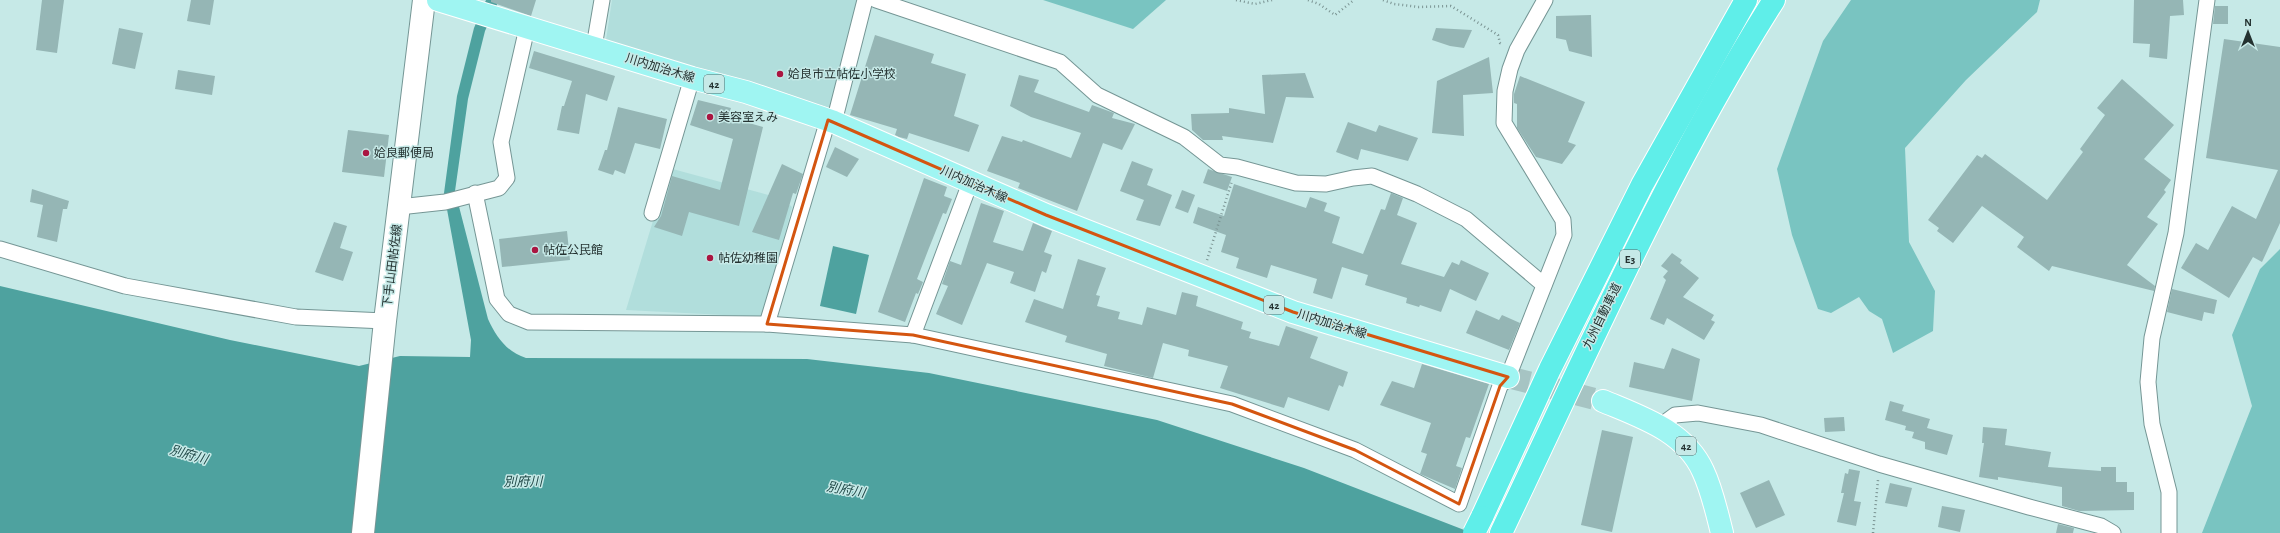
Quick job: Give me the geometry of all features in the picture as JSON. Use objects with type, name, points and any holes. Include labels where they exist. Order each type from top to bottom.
[{"type":"highway","name":"九州自動車道","points":[[1478,525],[1550,369],[1639,192],[1746,0]]},
{"type":"highway","name":"九州自動車道","points":[[1502,530],[1572,378],[1662,194],[1774,0]]},
{"type":"main road","name":"下手山田帖佐線","points":[[363,533],[385,321],[424,0]]},
{"type":"main road","name":"川内加治木線","points":[[438,0],[692,78],[746,92],[831,121],[1046,216],[1293,312],[1508,377]]},
{"type":"main road","name":"42","points":[[1603,401],[1660,426],[1682,442],[1703,471],[1722,533]]},
{"type":"street","points":[[594,47],[602,0]]},
{"type":"street","points":[[767,324],[831,121],[865,0]]},
{"type":"street","points":[[876,0],[1060,62],[1097,95],[1184,137],[1220,165],[1237,167],[1296,183],[1326,184],[1353,178],[1372,176],[1417,194],[1466,219],[1544,285]]},
{"type":"street","points":[[468,195],[498,299],[509,314],[529,322],[767,324],[913,335],[1232,404],[1355,450],[1459,504],[1500,386],[1508,377],[1564,235],[1563,220],[1504,123],[1505,91],[1517,50],[1545,0]]},
{"type":"street","points":[[2169,533],[2169,492],[2152,424],[2148,382],[2156,318],[2176,234],[2207,0]]},
{"type":"street","points":[[399,207],[444,202],[499,188],[507,178],[501,142],[527,28]]},
{"type":"street","points":[[652,213],[692,78]]},
{"type":"street","points":[[913,335],[970,183]]},
{"type":"street","points":[[0,249],[125,286],[296,317],[385,321]]},
{"type":"street","points":[[1660,426],[1675,415],[1698,413],[1761,425],[1878,464],[2101,526],[2113,533]]},
{"type":"path","points":[[1236,0],[1255,4],[1272,0]]},
{"type":"path","points":[[1308,0],[1319,4],[1335,15],[1354,0]]},
{"type":"path","points":[[1383,0],[1394,4],[1419,8],[1451,6],[1498,35],[1500,43],[1517,50]]},
{"type":"path","points":[[1202,277],[1237,167]]},
{"type":"path","points":[[1873,533],[1878,464]]},
{"type":"highlighted area","points":[[828,120],[1046,215],[1293,312],[1508,377],[1500,386],[1459,504],[1355,450],[1232,404],[913,335],[767,324]]},
{"type":"shaded area","name":"姶良市立帖佐小学校","points":[[612,0],[859,0],[833,109],[606,40]]},
{"type":"shaded area","points":[[1043,0],[1166,0],[1133,29]]},
{"type":"shaded area","points":[[1851,0],[2040,0],[2037,12],[1966,80],[1905,148],[1909,242],[1935,291],[1933,331],[1893,353],[1882,319],[1869,311],[1859,297],[1831,313],[1818,309],[1792,235],[1777,169],[1823,41]]},
{"type":"shaded area","name":"帖佐幼稚園","points":[[669,168],[783,199],[792,207],[763,317],[626,310]]},
{"type":"shaded area","points":[[2280,249],[2280,533],[2202,533],[2252,406],[2232,335],[2260,269]]},
{"type":"water","name":"別府川","points":[[486,0],[499,0],[485,31],[468,99],[455,191],[488,319],[499,338],[513,352],[526,358],[807,359],[929,373],[1157,420],[1304,468],[1472,533],[0,533],[0,286],[230,340],[359,366],[400,356],[470,357],[471,340],[444,193],[457,96],[474,28]]},
{"type":"water","points":[[833,246],[869,255],[856,314],[820,306]]},
{"type":"building","points":[[42,0],[64,0],[57,53],[36,50]]},
{"type":"building","points":[[191,0],[214,0],[210,25],[187,21]]},
{"type":"building","points":[[491,0],[536,0],[531,16],[491,2]]},
{"type":"building","points":[[2134,0],[2183,0],[2184,15],[2170,16],[2167,59],[2149,57],[2150,44],[2133,43]]},
{"type":"building","points":[[2215,6],[2228,6],[2228,24],[2213,24]]},
{"type":"building","points":[[1591,15],[1592,57],[1569,51],[1566,40],[1556,38],[1556,16]]},
{"type":"building","points":[[119,28],[143,33],[135,69],[112,64]]},
{"type":"building","points":[[1436,28],[1472,30],[1464,48],[1450,46],[1432,40]]},
{"type":"building","points":[[875,35],[934,54],[931,63],[966,74],[954,116],[979,125],[969,152],[909,133],[907,139],[899,137],[895,135],[897,129],[850,115]]},
{"type":"building","points":[[2224,39],[2280,47],[2280,223],[2262,262],[2253,257],[2229,298],[2181,268],[2196,243],[2208,250],[2232,206],[2256,219],[2278,170],[2206,158]]},
{"type":"building","points":[[534,51],[615,76],[607,101],[586,94],[579,134],[557,130],[562,106],[564,106],[572,81],[529,68]]},
{"type":"building","points":[[1489,57],[1493,93],[1463,95],[1464,136],[1432,133],[1437,81]]},
{"type":"building","points":[[178,70],[215,76],[212,95],[175,89]]},
{"type":"building","points":[[1305,73],[1314,98],[1286,97],[1273,143],[1222,136],[1223,140],[1203,140],[1192,130],[1191,114],[1229,113],[1229,108],[1265,114],[1262,75]]},
{"type":"building","points":[[1019,75],[1039,80],[1034,92],[1089,112],[1092,105],[1114,113],[1112,118],[1135,124],[1122,150],[1103,143],[1077,211],[1018,188],[1020,183],[987,171],[1002,136],[1022,142],[1023,140],[1071,158],[1081,133],[1031,117],[1010,106]]},
{"type":"building","points":[[1520,76],[1585,102],[1568,142],[1576,145],[1562,164],[1536,157],[1517,128],[1517,104],[1514,103],[1514,94]]},
{"type":"building","points":[[2122,79],[2174,125],[2144,159],[2171,180],[2164,190],[2166,192],[2147,217],[2158,224],[2127,265],[2155,286],[2154,291],[2052,266],[2049,271],[2017,247],[2024,237],[1982,206],[1953,243],[1937,231],[1939,228],[1928,220],[1977,155],[1982,158],[1985,154],[2047,200],[2083,152],[2080,149],[2105,115],[2097,108]]},
{"type":"building","points":[[698,100],[731,108],[728,117],[763,127],[739,226],[689,212],[682,236],[654,227],[661,216],[672,176],[720,190],[733,139],[690,125]]},
{"type":"building","points":[[618,107],[667,119],[660,149],[635,143],[625,174],[615,170],[613,175],[598,170],[605,150],[607,150]]},
{"type":"building","points":[[1348,122],[1376,132],[1379,125],[1418,138],[1408,161],[1361,149],[1358,160],[1336,152]]},
{"type":"building","name":"姶良郵便局","points":[[348,130],[389,135],[384,177],[342,172]]},
{"type":"building","points":[[835,147],[859,159],[847,177],[826,167]]},
{"type":"building","points":[[1132,161],[1153,169],[1147,185],[1172,195],[1160,226],[1136,220],[1144,200],[1120,191]]},
{"type":"building","points":[[782,164],[803,174],[796,194],[793,193],[779,240],[752,232]]},
{"type":"building","points":[[1208,169],[1232,177],[1227,191],[1203,183]]},
{"type":"building","points":[[924,178],[947,187],[944,196],[952,199],[946,214],[943,213],[917,279],[923,282],[918,294],[916,293],[905,322],[878,312]]},
{"type":"building","points":[[1234,184],[1306,208],[1310,197],[1327,203],[1324,211],[1340,217],[1332,243],[1363,254],[1381,209],[1385,210],[1391,193],[1403,198],[1397,215],[1417,223],[1401,264],[1444,277],[1452,262],[1459,265],[1461,260],[1489,273],[1476,301],[1450,289],[1441,312],[1420,305],[1419,307],[1406,303],[1407,298],[1365,285],[1368,275],[1342,267],[1332,299],[1313,293],[1317,279],[1271,265],[1267,278],[1236,268],[1239,258],[1221,252],[1226,235],[1193,223],[1198,207],[1224,216]]},
{"type":"building","points":[[32,189],[69,201],[67,209],[63,209],[57,242],[37,237],[43,205],[30,202]]},
{"type":"building","points":[[1182,190],[1195,195],[1188,213],[1175,208]]},
{"type":"building","points":[[981,203],[1004,211],[993,242],[1023,251],[1033,223],[1052,231],[1044,252],[1052,255],[1046,273],[1042,271],[1035,292],[1010,283],[1014,272],[987,263],[962,325],[936,314],[948,286],[942,284],[950,261],[961,265]]},
{"type":"building","points":[[334,222],[347,226],[340,248],[353,252],[343,281],[315,272]]},
{"type":"building","name":"帖佐公民館","points":[[567,231],[570,260],[502,267],[499,239]]},
{"type":"building","points":[[1672,253],[1682,260],[1680,263],[1699,278],[1683,297],[1714,315],[1711,320],[1715,322],[1704,340],[1667,318],[1664,325],[1650,319],[1666,280],[1663,277],[1668,271],[1661,266]]},
{"type":"building","points":[[1078,259],[1106,268],[1096,295],[1100,296],[1097,306],[1120,312],[1118,319],[1142,325],[1147,307],[1176,315],[1182,292],[1198,296],[1196,306],[1243,322],[1241,329],[1251,332],[1249,338],[1279,346],[1286,326],[1318,337],[1310,358],[1348,372],[1343,387],[1339,385],[1329,411],[1288,397],[1284,408],[1220,388],[1228,366],[1188,356],[1189,350],[1163,343],[1153,378],[1104,366],[1107,354],[1065,342],[1067,336],[1025,322],[1034,299],[1063,309]]},
{"type":"building","points":[[2172,289],[2217,300],[2214,314],[2204,312],[2202,321],[2167,312]]},
{"type":"building","points":[[1476,310],[1499,320],[1502,315],[1520,323],[1509,350],[1466,333]]},
{"type":"building","points":[[1672,348],[1700,359],[1692,401],[1629,387],[1634,362],[1664,369]]},
{"type":"building","points":[[1422,364],[1489,384],[1470,438],[1466,437],[1456,466],[1462,468],[1455,489],[1420,474],[1427,454],[1421,452],[1431,423],[1380,405],[1392,381],[1414,388]]},
{"type":"building","points":[[1890,401],[1904,405],[1902,411],[1930,419],[1927,428],[1953,435],[1947,455],[1925,449],[1925,442],[1912,438],[1914,432],[1905,430],[1906,426],[1885,420]]},
{"type":"building","points":[[1844,417],[1845,431],[1825,432],[1824,418]]},
{"type":"building","points":[[1983,427],[2007,429],[2005,445],[2051,452],[2048,467],[2101,471],[2101,467],[2116,467],[2116,482],[2127,482],[2127,492],[2134,492],[2134,510],[2079,511],[2062,506],[2062,487],[1998,477],[1998,480],[1979,477],[1984,443],[1982,443]]},
{"type":"building","points":[[1602,430],[1633,437],[1612,532],[1581,525]]},
{"type":"building","points":[[1849,469],[1860,471],[1854,501],[1861,502],[1856,526],[1837,522],[1844,493],[1841,493],[1845,473],[1848,474]]},
{"type":"building","points":[[1769,480],[1785,515],[1756,528],[1740,493]]},
{"type":"building","points":[[1890,483],[1912,488],[1907,507],[1885,503]]},
{"type":"building","points":[[1942,506],[1965,510],[1960,532],[1938,527]]},
{"type":"building","points":[[2058,524],[2074,528],[2073,533],[2056,533]]},
{"type":"tunnel","points":[[1508,377],[1603,401]]},
{"type":"place","name":"姶良市立帖佐小学校","points":[[780,74]]},
{"type":"place","name":"美容室えみ","points":[[710,117]]},
{"type":"place","name":"姶良郵便局","points":[[366,153]]},
{"type":"place","name":"帖佐公民館","points":[[535,250]]},
{"type":"place","name":"帖佐幼稚園","points":[[710,258]]}]
